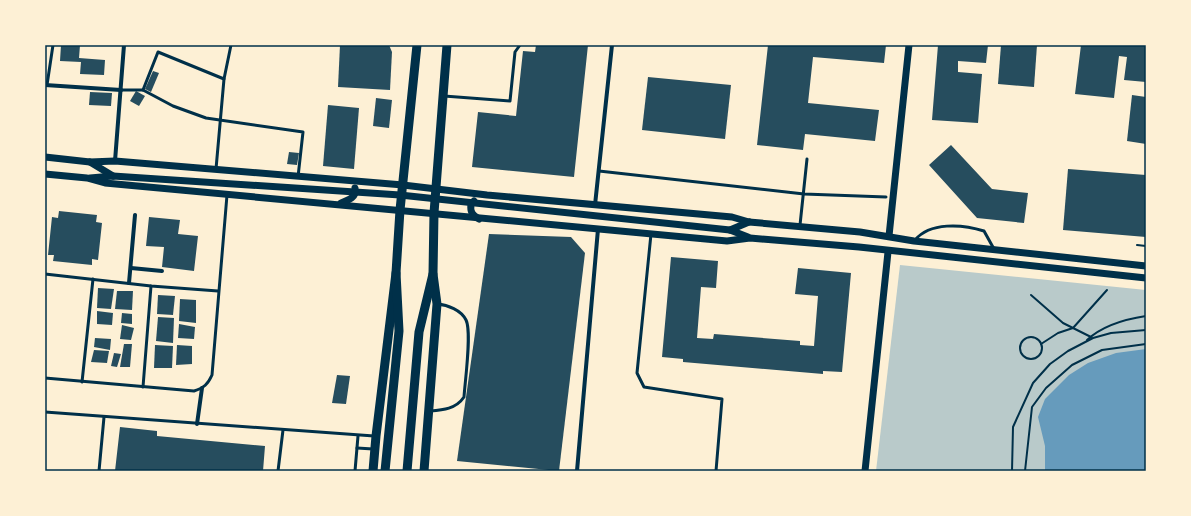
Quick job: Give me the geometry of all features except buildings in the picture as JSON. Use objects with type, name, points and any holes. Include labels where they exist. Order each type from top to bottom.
[{"type":"main road","points":[[374,471],[376,436],[396,273],[400,210],[417,45]]},
{"type":"main road","points":[[424,471],[437,304],[433,274],[434,213],[447,45]]},
{"type":"main road","points":[[385,471],[400,332],[396,273]]},
{"type":"main road","points":[[407,471],[419,332],[433,274]]},
{"type":"street","points":[[115,161],[122,90],[124,45]]},
{"type":"street","points":[[596,205],[612,45]]},
{"type":"street","points":[[889,236],[909,45]]},
{"type":"street","points":[[46,85],[122,90]]},
{"type":"street","points":[[45,157],[90,162],[115,161],[403,185],[486,195],[732,217],[749,222],[800,225],[889,236],[914,241],[1146,266]]},
{"type":"street","points":[[90,162],[114,176]]},
{"type":"street","points":[[45,174],[87,178],[114,176],[392,194],[730,230],[750,238]]},
{"type":"street","points":[[87,178],[105,183],[434,213],[480,219],[727,241],[750,238],[888,252],[910,252],[1146,278]]},
{"type":"street","points":[[338,204],[353,197],[356,193],[354,185],[348,181]]},
{"type":"street","points":[[480,219],[473,215],[470,210],[471,204],[477,199],[486,195]]},
{"type":"street","points":[[129,283],[135,215]]},
{"type":"street","points":[[730,230],[749,222]]},
{"type":"street","points":[[577,471],[598,229]]},
{"type":"street","points":[[865,471],[888,252]]},
{"type":"street","points":[[130,268],[162,271]]},
{"type":"street","points":[[197,424],[202,388]]},
{"type":"lane","points":[[46,85],[53,45]]},
{"type":"lane","points":[[216,169],[219,120],[224,79],[231,45]]},
{"type":"lane","points":[[443,96],[510,101],[515,52],[520,45]]},
{"type":"lane","points":[[143,90],[158,52],[224,79]]},
{"type":"lane","points":[[122,90],[143,90],[173,106],[206,118],[303,132],[298,177]]},
{"type":"lane","points":[[800,225],[807,160]]},
{"type":"lane","points":[[599,172],[804,194],[886,197]]},
{"type":"lane","points":[[45,378],[194,391],[202,388],[208,383],[212,375],[227,195]]},
{"type":"lane","points":[[914,241],[921,233],[932,227],[973,228],[984,231],[995,250]]},
{"type":"lane","points":[[651,234],[637,373],[644,388],[722,399],[716,471]]},
{"type":"lane","points":[[45,274],[151,286],[218,290]]},
{"type":"lane","points":[[82,382],[93,280]]},
{"type":"lane","points":[[143,387],[151,286]]},
{"type":"lane","points":[[429,412],[452,408],[460,403],[464,397],[469,327],[466,319],[462,315],[449,306],[437,304]]},
{"type":"lane","points":[[45,412],[358,436],[376,436]]},
{"type":"lane","points":[[99,471],[104,417]]},
{"type":"lane","points":[[278,471],[283,430]]},
{"type":"lane","points":[[355,471],[358,436]]},
{"type":"lane","points":[[357,448],[375,449]]},
{"type":"path","points":[[1137,245],[1146,246]]},
{"type":"path","points":[[1041,344],[1058,333],[1073,328],[1107,290]]},
{"type":"path","points":[[1031,295],[1063,323],[1091,337]]},
{"type":"path","points":[[1084,343],[1098,331],[1136,317],[1146,316]]},
{"type":"path","points":[[1012,471],[1013,427],[1033,383],[1050,364],[1068,351],[1084,343],[1111,333],[1146,330]]},
{"type":"path","points":[[1035,338],[1041,344],[1040,353],[1035,358],[1028,359],[1022,355],[1020,348],[1025,339],[1035,338]]},
{"type":"path","points":[[1025,471],[1032,407],[1046,388],[1072,365],[1102,350],[1146,344]]},
{"type":"shaded area","points":[[900,265],[1146,290],[1146,471],[876,471]]},
{"type":"water","points":[[1146,349],[1146,471],[1045,471],[1045,446],[1038,417],[1045,399],[1069,375],[1088,363],[1116,353]]}]
